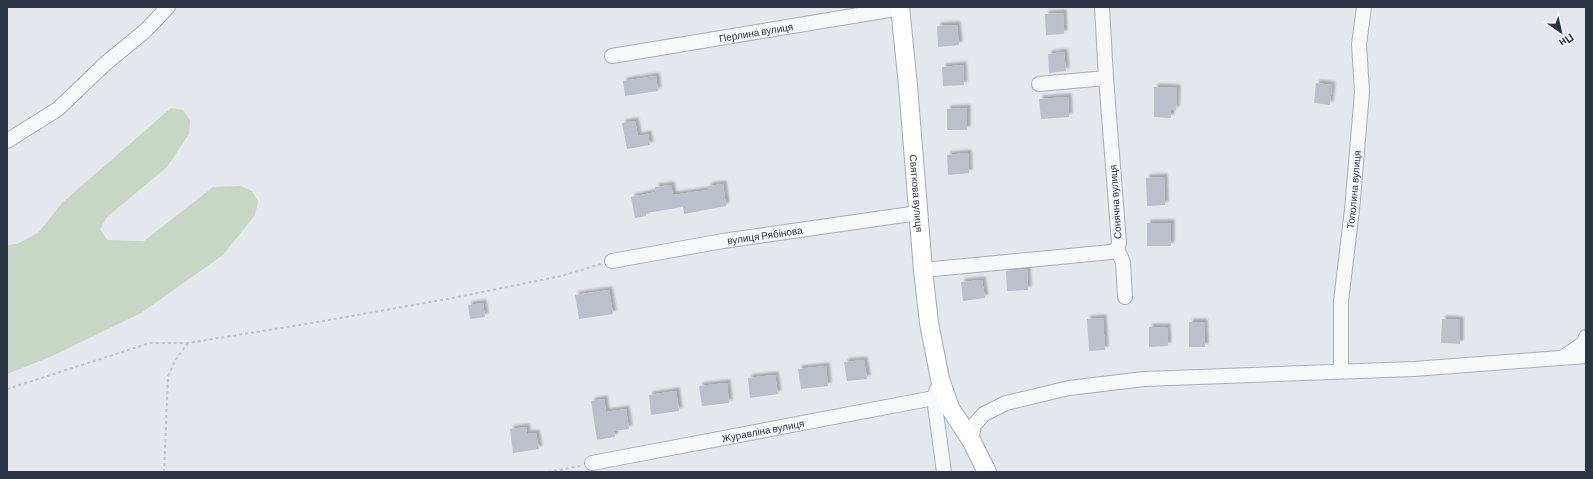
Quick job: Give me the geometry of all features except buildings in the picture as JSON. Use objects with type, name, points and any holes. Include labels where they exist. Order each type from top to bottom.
[{"type":"main road","name":"Святкова вулиця","points":[[900,8],[922,270],[929,323],[940,380],[950,408],[971,440],[987,472]]},
{"type":"street","points":[[7,141],[58,109],[106,63],[145,31],[168,7]]},
{"type":"street","name":"Сонячна вулиця","points":[[922,270],[1111,252],[1117,248],[1119,243],[1102,7]]},
{"type":"street","name":"Тополина вулиця","points":[[1341,371],[1341,301],[1352,210],[1361,99],[1360,44],[1364,7]]},
{"type":"street","name":"Перлина вулиця","points":[[612,56],[900,8]]},
{"type":"street","points":[[1039,84],[1106,78]]},
{"type":"street","name":"вулиця Рябінова","points":[[612,261],[723,241],[918,213]]},
{"type":"street","points":[[1117,248],[1123,262],[1125,297]]},
{"type":"street","points":[[1561,358],[1577,349],[1584,343],[1586,338]]},
{"type":"street","points":[[971,440],[974,425],[984,414],[1006,403],[1069,388],[1144,379],[1414,369],[1586,356]]},
{"type":"street","points":[[940,380],[934,398],[944,472]]},
{"type":"street","name":"Журавліна вулиця","points":[[592,463],[934,398]]},
{"type":"path","points":[[7,389],[150,343],[188,343],[453,298],[561,276],[612,261]]},
{"type":"path","points":[[164,472],[168,376],[176,359],[188,343]]},
{"type":"path","points":[[548,472],[592,463]]},
{"type":"green space","points":[[171,108],[183,110],[190,120],[189,134],[167,167],[107,217],[100,229],[107,240],[144,241],[213,187],[240,186],[252,191],[258,201],[255,215],[223,255],[141,313],[50,357],[7,374],[7,245],[17,244],[38,233],[62,203]]}]
